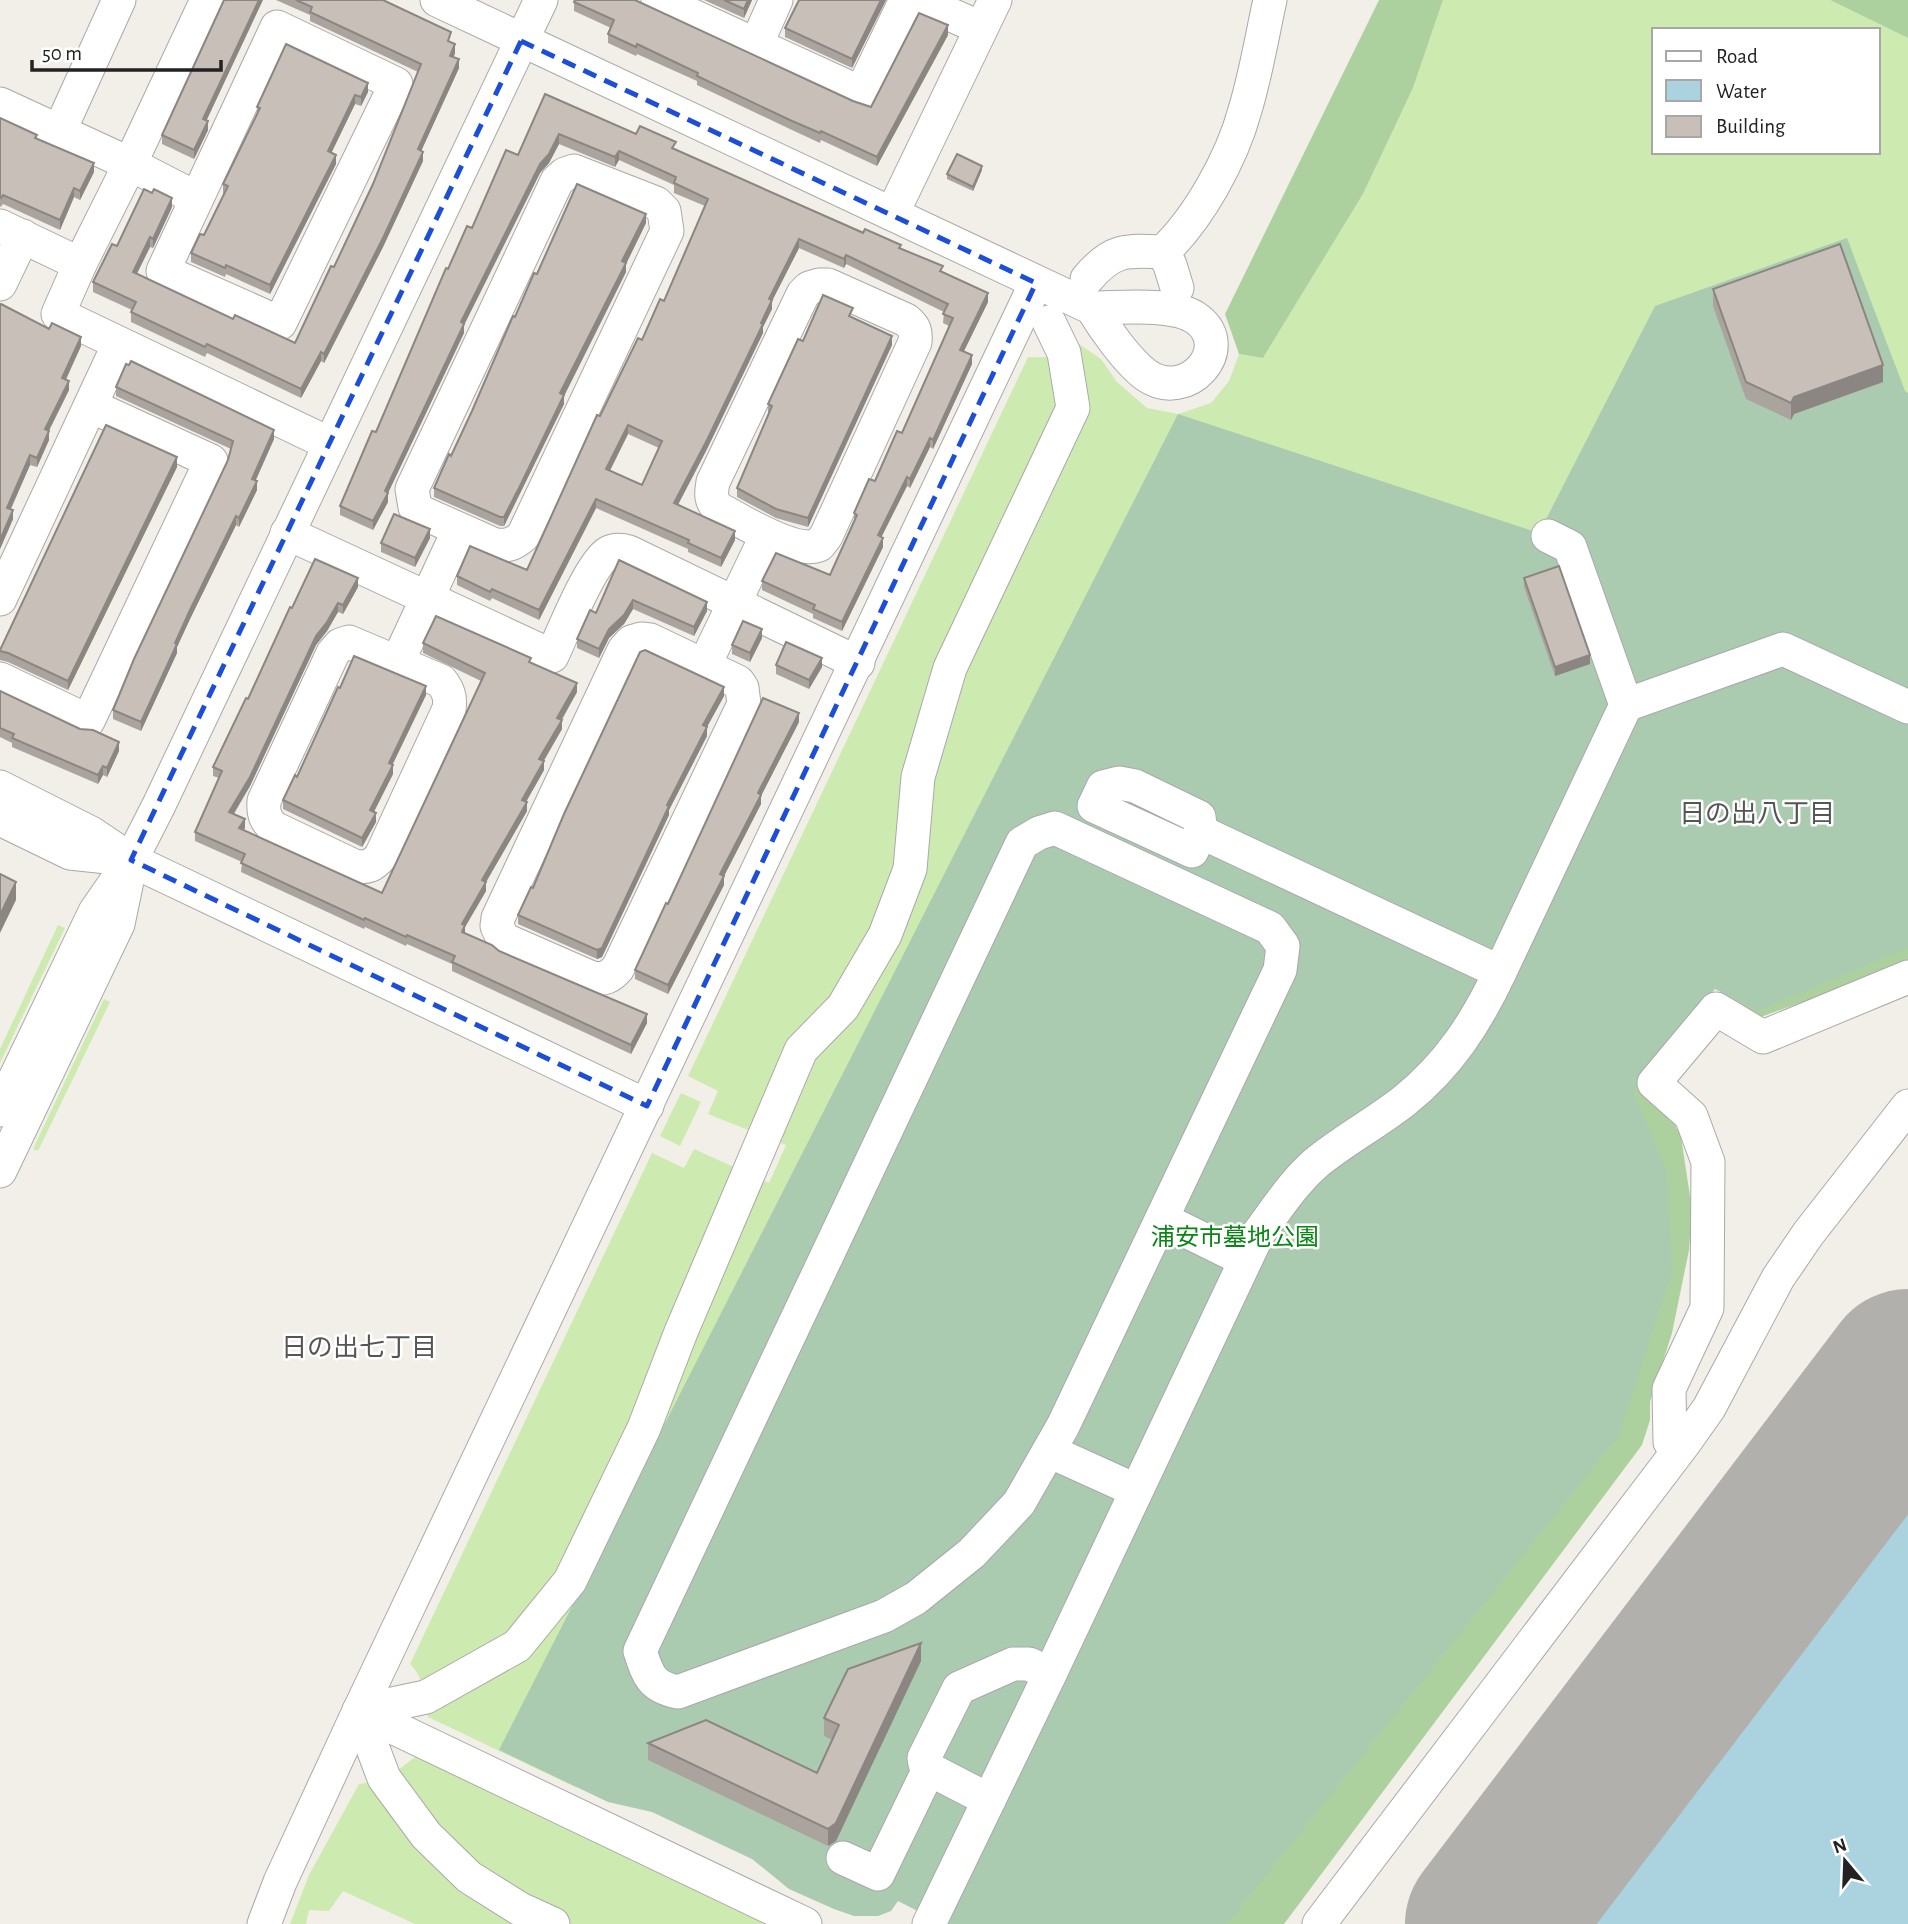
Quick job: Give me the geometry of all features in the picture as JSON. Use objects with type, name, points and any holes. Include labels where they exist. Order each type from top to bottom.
[{"type":"street","points":[[59,132],[119,0]]},
{"type":"street","points":[[207,0],[58,314],[330,444]]},
{"type":"street","points":[[437,0],[1036,283],[1089,294],[1101,262],[1127,251],[1163,252],[1177,239],[1211,188],[1232,146],[1245,110],[1270,0]]},
{"type":"street","points":[[0,1110],[95,912],[131,860],[541,0]]},
{"type":"street","points":[[658,0],[861,93],[906,0]]},
{"type":"street","points":[[756,45],[776,0]]},
{"type":"street","points":[[892,214],[988,14],[917,0]]},
{"type":"street","points":[[278,27],[396,84],[280,323],[163,271],[196,198],[278,27]]},
{"type":"street","points":[[0,104],[130,164],[196,198]]},
{"type":"street","points":[[574,171],[656,203],[664,211],[667,231],[523,536],[506,546],[495,545],[459,530],[415,507],[412,489],[557,181],[574,171]]},
{"type":"street","points":[[0,284],[11,231],[80,264]]},
{"type":"street","points":[[1163,252],[1177,288]]},
{"type":"street","points":[[264,1924],[285,1870],[359,1711],[1036,283]]},
{"type":"street","points":[[828,285],[906,320],[913,325],[915,342],[826,536],[818,545],[804,549],[767,535],[714,505],[710,494],[713,482],[803,294],[809,288],[828,285]]},
{"type":"street","points":[[359,1711],[426,1697],[517,1646],[570,1581],[645,1427],[681,1332],[801,1050],[843,1007],[885,935],[910,869],[918,777],[950,668],[1073,408],[1064,353],[1049,322]]},
{"type":"street","points":[[0,599],[119,344]]},
{"type":"street","points":[[0,679],[88,721],[211,461],[91,406]]},
{"type":"street","points":[[398,661],[459,530]]},
{"type":"street","points":[[287,533],[552,656],[596,566],[610,551],[629,552],[858,663]]},
{"type":"street","points":[[704,666],[767,535]]},
{"type":"street","points":[[929,1924],[1258,1234],[1314,1165],[1404,1101],[1464,1039],[1500,972],[1626,705],[1570,547],[1548,536]]},
{"type":"street","points":[[650,640],[704,666],[738,682],[743,688],[744,704],[618,968],[610,976],[592,978],[503,939],[497,926],[498,918],[624,650],[631,642],[650,640]]},
{"type":"street","points":[[349,642],[398,661],[441,681],[447,689],[449,709],[381,856],[374,864],[354,866],[274,828],[267,822],[263,810],[264,801],[333,653],[340,645],[349,642]]},
{"type":"street","points":[[1626,705],[1783,649],[1908,707]]},
{"type":"street","points":[[0,787],[91,833],[131,860],[647,1106]]},
{"type":"street","points":[[0,819],[70,853],[131,860]]},
{"type":"street","points":[[1055,828],[1270,928],[1283,946],[1280,970],[1162,1219],[1049,1451],[1019,1503],[972,1553],[916,1598],[884,1616],[678,1692],[663,1689],[649,1676],[640,1651],[1021,843],[1055,828]]},
{"type":"street","points":[[1201,832],[1500,972]]},
{"type":"street","points":[[0,1171],[118,924],[131,860]]},
{"type":"street","points":[[1670,1442],[1669,1389],[1707,1308],[1708,1162],[1691,1116],[1654,1083],[1716,1009],[1763,1037],[1908,977]]},
{"type":"street","points":[[1319,1924],[1685,1442],[1709,1408],[1785,1267],[1908,1106]]},
{"type":"street","points":[[1162,1219],[1245,1260]]},
{"type":"street","points":[[1049,1451],[1135,1490]]},
{"type":"street","points":[[989,1800],[929,1769],[925,1758],[959,1688],[1013,1664],[1029,1664],[1050,1674]]},
{"type":"street","points":[[359,1711],[384,1778],[426,1835],[469,1877],[520,1909],[554,1924]]},
{"type":"street","points":[[359,1711],[805,1924]]},
{"type":"street","points":[[843,1858],[878,1874],[929,1769]]},
{"type":"highlighted area","points":[[521,41],[1036,283],[647,1106],[131,860]]},
{"type":"green space","points":[[1379,0],[1443,0],[1413,88],[1363,194],[1263,358],[1239,354],[1225,314]]},
{"type":"green space","points":[[1443,0],[1830,0],[1908,38],[1908,393],[1535,542],[559,1749],[577,1788],[428,1717],[421,1682],[410,1664],[652,1153],[684,1168],[694,1149],[769,1183],[786,1145],[708,1114],[718,1091],[688,1076],[1028,357],[1054,356],[1076,342],[1101,359],[1117,382],[1147,408],[1178,414],[1211,403],[1229,381],[1239,354],[1263,358],[1363,194],[1413,88]]},
{"type":"green space","points":[[1830,0],[1908,0],[1908,38]]},
{"type":"green space","name":"浦安市墓地公園","points":[[1847,238],[1908,393],[1908,948],[1757,1011],[1715,989],[1633,1091],[1667,1172],[1672,1271],[1619,1435],[1227,1924],[943,1924],[898,1901],[891,1911],[878,1916],[854,1916],[789,1889],[752,1859],[652,1812],[608,1802],[499,1750],[1178,414],[1539,533],[1655,306]]},
{"type":"green space","points":[[1908,868],[1908,964],[1758,1018],[1721,993],[1805,973]]},
{"type":"green space","points":[[58,925],[65,928],[0,1063],[0,1049]]},
{"type":"green space","points":[[104,999],[110,1002],[38,1151],[33,1149]]},
{"type":"green space","points":[[1598,1037],[1669,1113],[1681,1137],[1692,1209],[1689,1250],[1672,1333],[1650,1402],[1650,1420],[1642,1445],[1284,1924],[1211,1924]]},
{"type":"green space","points":[[681,1093],[701,1102],[680,1146],[660,1136]]},
{"type":"green space","points":[[416,1756],[775,1924],[415,1924],[343,1891],[329,1911],[309,1910],[306,1924],[290,1924],[309,1875],[359,1784],[390,1775]]},
{"type":"water","points":[[1908,1424],[1908,1924],[1527,1924]]},
{"type":"building","points":[[224,0],[259,0],[203,119],[208,121],[194,150],[162,135]]},
{"type":"building","points":[[296,0],[383,0],[451,32],[448,41],[455,44],[450,56],[459,59],[418,149],[423,152],[383,238],[324,354],[321,352],[301,389],[207,344],[205,347],[131,312],[136,302],[93,282],[112,244],[117,246],[144,189],[152,193],[154,189],[172,198],[153,239],[150,237],[133,272],[233,319],[235,315],[295,343],[373,184],[421,64],[310,12],[312,7]]},
{"type":"building","points":[[635,0],[871,107],[919,13],[948,25],[877,157],[821,131],[820,133],[792,121],[637,44],[636,47],[608,34],[614,20],[574,2]]},
{"type":"building","points":[[724,0],[748,0],[744,9]]},
{"type":"building","points":[[799,0],[881,0],[852,59],[785,28]]},
{"type":"building","points":[[286,44],[368,83],[361,97],[355,95],[328,151],[336,155],[270,285],[191,253],[200,234],[204,235],[228,186],[223,184],[260,108],[257,107]]},
{"type":"building","points":[[545,94],[636,134],[640,126],[676,142],[672,148],[863,233],[865,229],[901,245],[899,248],[943,266],[940,271],[988,293],[960,350],[972,355],[933,440],[930,438],[910,479],[907,477],[878,535],[883,538],[842,622],[813,609],[815,605],[762,581],[776,553],[830,575],[857,515],[854,513],[869,479],[875,481],[897,431],[902,433],[953,318],[943,314],[948,304],[846,255],[844,259],[799,239],[769,299],[772,300],[761,323],[763,324],[674,503],[735,531],[721,558],[688,543],[689,540],[596,499],[539,610],[492,589],[490,592],[457,576],[470,546],[527,570],[597,415],[600,416],[638,338],[642,340],[660,299],[664,301],[708,199],[674,183],[676,177],[619,151],[615,157],[559,134],[549,154],[540,164],[461,322],[464,324],[373,521],[340,506],[372,431],[376,432],[446,268],[448,269],[467,226],[472,228],[506,150],[518,155]],"holes":[[[628,425],[662,441],[642,485],[606,469]]]},
{"type":"building","points":[[0,118],[37,135],[35,138],[94,163],[80,191],[74,188],[60,220],[3,195],[0,197]]},
{"type":"building","points":[[957,154],[982,166],[973,187],[947,174]]},
{"type":"building","points":[[577,184],[646,214],[622,261],[626,263],[560,393],[564,395],[504,517],[500,517],[434,488],[472,411],[513,316],[515,317],[534,273],[537,274]]},
{"type":"building","points":[[1840,244],[1883,365],[1794,397],[1791,403],[1746,382],[1713,289]]},
{"type":"building","points":[[823,295],[853,308],[849,316],[892,336],[808,518],[776,509],[737,488],[772,406],[768,404],[798,339],[803,341]]},
{"type":"building","points":[[1,304],[49,329],[52,323],[81,337],[62,378],[69,381],[45,429],[49,431],[37,458],[30,455],[7,508],[13,510],[0,540],[0,306]]},
{"type":"building","points":[[131,361],[274,430],[252,479],[257,481],[239,518],[236,516],[190,610],[141,722],[113,710],[134,659],[228,460],[233,441],[116,387],[126,364],[129,365]]},
{"type":"building","points":[[106,425],[177,457],[68,681],[0,650]]},
{"type":"building","points":[[394,514],[430,529],[415,558],[381,543]]},
{"type":"building","points":[[315,559],[358,578],[343,605],[338,603],[316,636],[250,777],[229,812],[245,819],[239,828],[382,893],[485,673],[423,643],[436,616],[531,658],[529,662],[577,683],[557,718],[562,720],[539,759],[544,761],[522,800],[527,802],[482,880],[486,882],[462,924],[465,925],[462,932],[492,945],[499,951],[647,1014],[631,1045],[452,962],[455,956],[365,918],[364,920],[241,863],[245,854],[195,832],[222,771],[213,767]]},
{"type":"building","points":[[619,560],[707,602],[694,627],[633,600],[624,615],[609,629],[599,649],[577,639],[590,610],[596,613]]},
{"type":"building","points":[[1559,566],[1590,655],[1555,667],[1524,578]]},
{"type":"building","points":[[743,621],[762,629],[750,653],[732,645]]},
{"type":"building","points":[[786,642],[822,658],[809,680],[776,665]]},
{"type":"building","points":[[645,650],[724,687],[703,725],[707,727],[667,805],[669,806],[602,948],[597,950],[518,915],[531,887],[533,888],[564,814],[640,652]]},
{"type":"building","points":[[354,656],[426,686],[389,763],[393,765],[370,810],[376,813],[362,838],[283,800],[295,775],[297,777]]},
{"type":"building","points":[[0,691],[80,729],[93,730],[119,742],[107,768],[103,766],[98,775],[12,738],[14,734],[0,728]]},
{"type":"building","points":[[763,698],[799,713],[720,874],[724,876],[668,985],[635,970]]},
{"type":"building","points":[[0,874],[16,882],[0,915]]},
{"type":"building","points":[[921,1643],[836,1823],[828,1829],[648,1743],[706,1720],[817,1773],[839,1725],[824,1718],[848,1669]]},
{"type":"runway","points":[[1490,1924],[1908,1374]]},
{"type":"district","name":"日の出八丁目","points":[[1757,813]]},
{"type":"district","name":"日の出七丁目","points":[[359,1347]]}]
